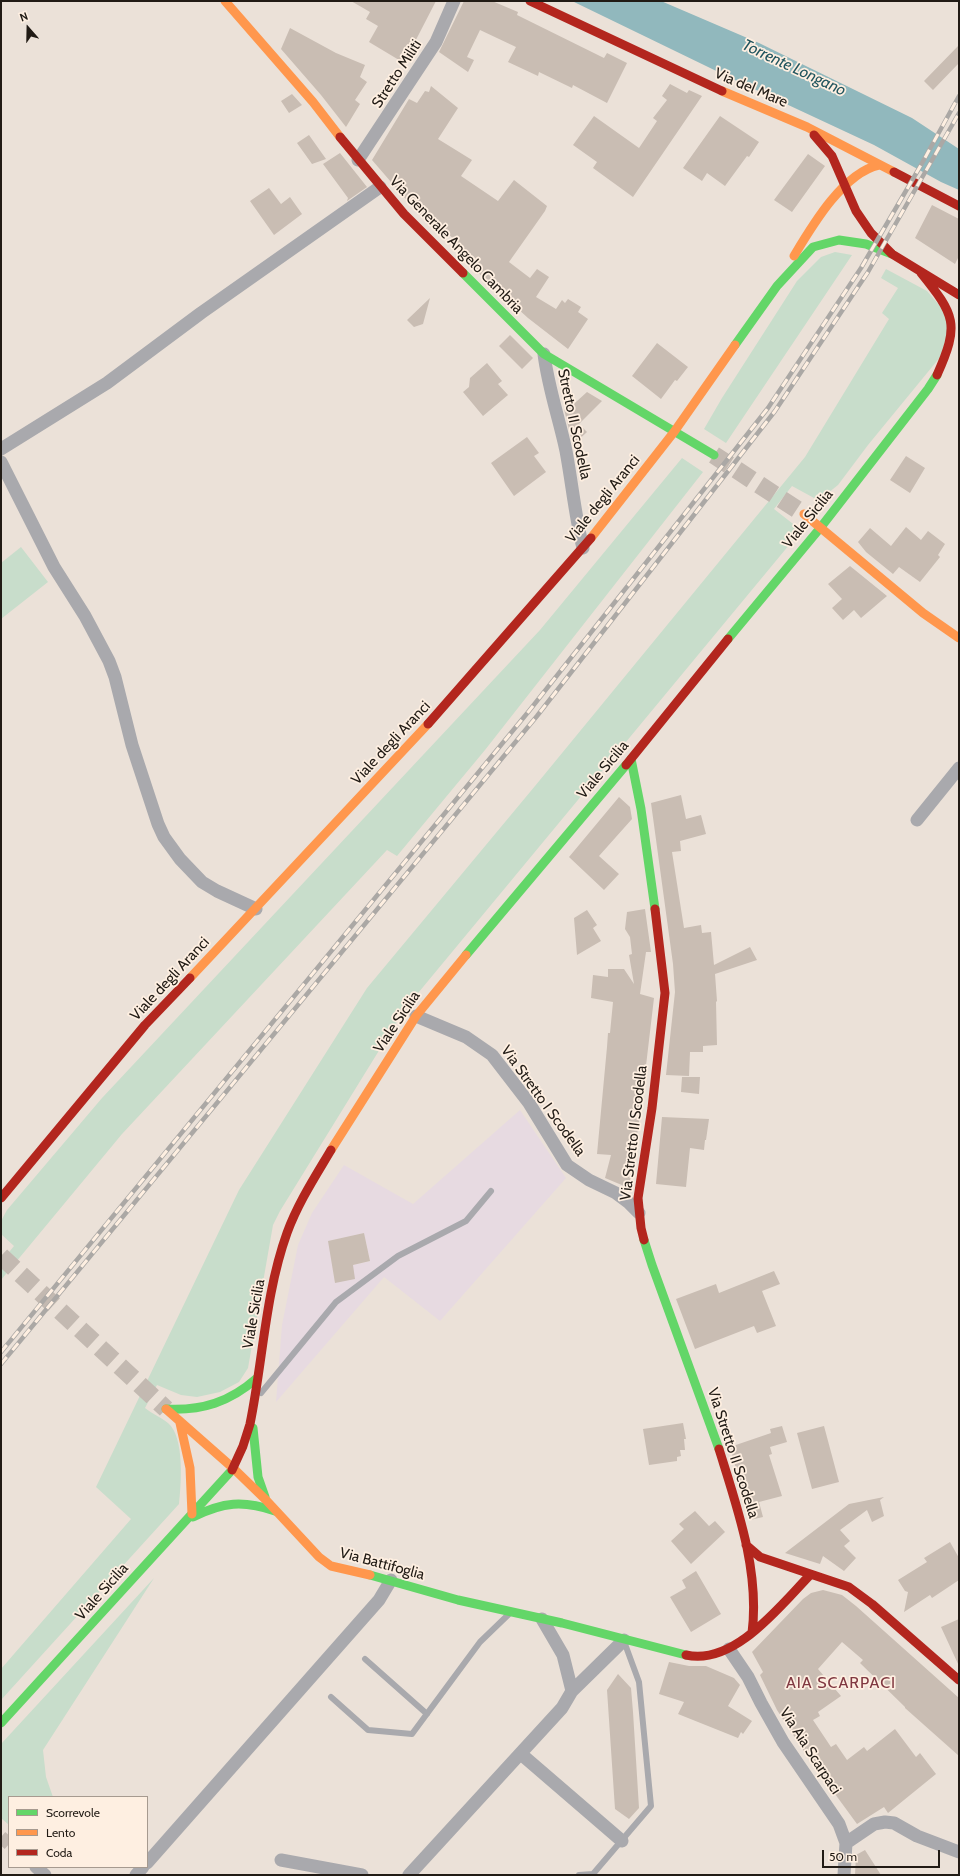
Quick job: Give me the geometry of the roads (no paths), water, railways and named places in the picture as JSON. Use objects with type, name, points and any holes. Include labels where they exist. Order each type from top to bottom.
[{"type":"street","name":"Via Generale Angelo Cambria","points":[[225,1],[313,102],[358,160],[409,220],[544,354],[714,455]]},
{"type":"street","name":"Stretto Militi","points":[[358,160],[436,42],[454,1]]},
{"type":"street","name":"Via del Mare","points":[[530,1],[719,90],[807,127],[959,206]]},
{"type":"street","points":[[807,127],[832,156],[862,221],[892,254]]},
{"type":"street","points":[[777,286],[799,248],[826,210],[846,186],[864,170],[879,165]]},
{"type":"street","points":[[1,450],[107,383],[201,313],[380,187]]},
{"type":"street","points":[[777,286],[813,247],[826,242],[839,240],[860,243],[892,254],[959,295]]},
{"type":"street","points":[[921,273],[950,309],[954,320],[955,331],[954,343],[948,357],[928,389]]},
{"type":"street","name":"Viale degli Aranci","points":[[1,1198],[145,1025],[256,909],[428,724],[583,548],[674,432],[777,286]]},
{"type":"street","name":"Stretto II Scodella","points":[[544,354],[546,375],[567,456],[576,520],[583,548]]},
{"type":"street","points":[[928,389],[953,364]]},
{"type":"street","name":"Viale Sicilia","points":[[1,1723],[233,1468],[241,1454],[253,1414],[257,1378],[282,1245],[295,1210],[416,1016],[631,759],[774,582],[821,527],[928,389]]},
{"type":"street","points":[[1,462],[54,567],[85,616],[109,661],[115,677],[132,745],[158,824],[164,837],[180,859],[202,882],[217,891],[256,909]]},
{"type":"street","points":[[804,514],[923,613],[959,638]]},
{"type":"street","name":"Via Stretto II Scodella","points":[[631,759],[641,809],[662,957],[665,993],[652,1108],[638,1198],[641,1228],[652,1265],[716,1438],[734,1493],[750,1564],[755,1610],[752,1633]]},
{"type":"street","points":[[917,820],[959,768]]},
{"type":"street","name":"Via Stretto I Scodella","points":[[416,1016],[466,1037],[492,1055],[529,1103],[567,1165],[590,1180],[616,1193],[639,1213]]},
{"type":"street","name":"Via Battifoglia","points":[[257,1378],[245,1389],[216,1405],[188,1410],[166,1409],[180,1423],[233,1468],[266,1500],[319,1557],[331,1566],[391,1580],[458,1600],[691,1656],[710,1656],[730,1649],[752,1633],[775,1612],[810,1575]]},
{"type":"street","points":[[253,1414],[258,1477],[266,1500]]},
{"type":"street","points":[[180,1423],[191,1472],[192,1514]]},
{"type":"street","points":[[185,1522],[205,1511],[236,1503],[255,1504],[277,1512]]},
{"type":"street","points":[[746,1545],[760,1556],[810,1575],[849,1586],[872,1604],[959,1680]]},
{"type":"street","points":[[148,1862],[379,1600],[391,1580]]},
{"type":"street","points":[[542,1619],[562,1655],[572,1691]]},
{"type":"street","points":[[409,1875],[562,1708],[572,1691],[624,1640]]},
{"type":"street","name":"Via Aia Scarpaci","points":[[730,1649],[748,1677],[783,1742],[839,1824],[846,1843],[844,1875]]},
{"type":"street","points":[[521,1754],[622,1841]]},
{"type":"street","points":[[846,1843],[874,1824],[885,1822],[894,1823],[917,1836],[959,1852]]},
{"type":"street","points":[[281,1860],[321,1872],[362,1875]]},
{"type":"street","points":[[37,1868],[45,1875]]},
{"type":"lane","points":[[255,1401],[336,1302],[398,1256],[466,1220],[491,1191]]},
{"type":"lane","points":[[331,1697],[368,1730],[412,1734],[480,1642],[511,1612]]},
{"type":"lane","points":[[579,1875],[593,1874],[651,1806],[639,1682],[624,1640]]},
{"type":"lane","points":[[365,1659],[427,1714]]},
{"type":"water","name":"Torrente Longano","points":[[572,1],[661,1],[759,43],[912,118],[959,149],[959,190],[941,182],[874,145],[739,82]]},
{"type":"tunnel","points":[[714,455],[804,514]]},
{"type":"tunnel","points":[[1,1256],[166,1409]]},
{"type":"tunnel","points":[[1,1837],[8,1843]]},
{"type":"railway","points":[[1,1352],[529,711],[768,408],[861,268],[959,96]]},
{"type":"railway","points":[[1,1364],[537,716],[775,411],[868,272],[959,113]]},
{"type":"district","name":"AIA SCARPACI","points":[[841,1683]]}]
